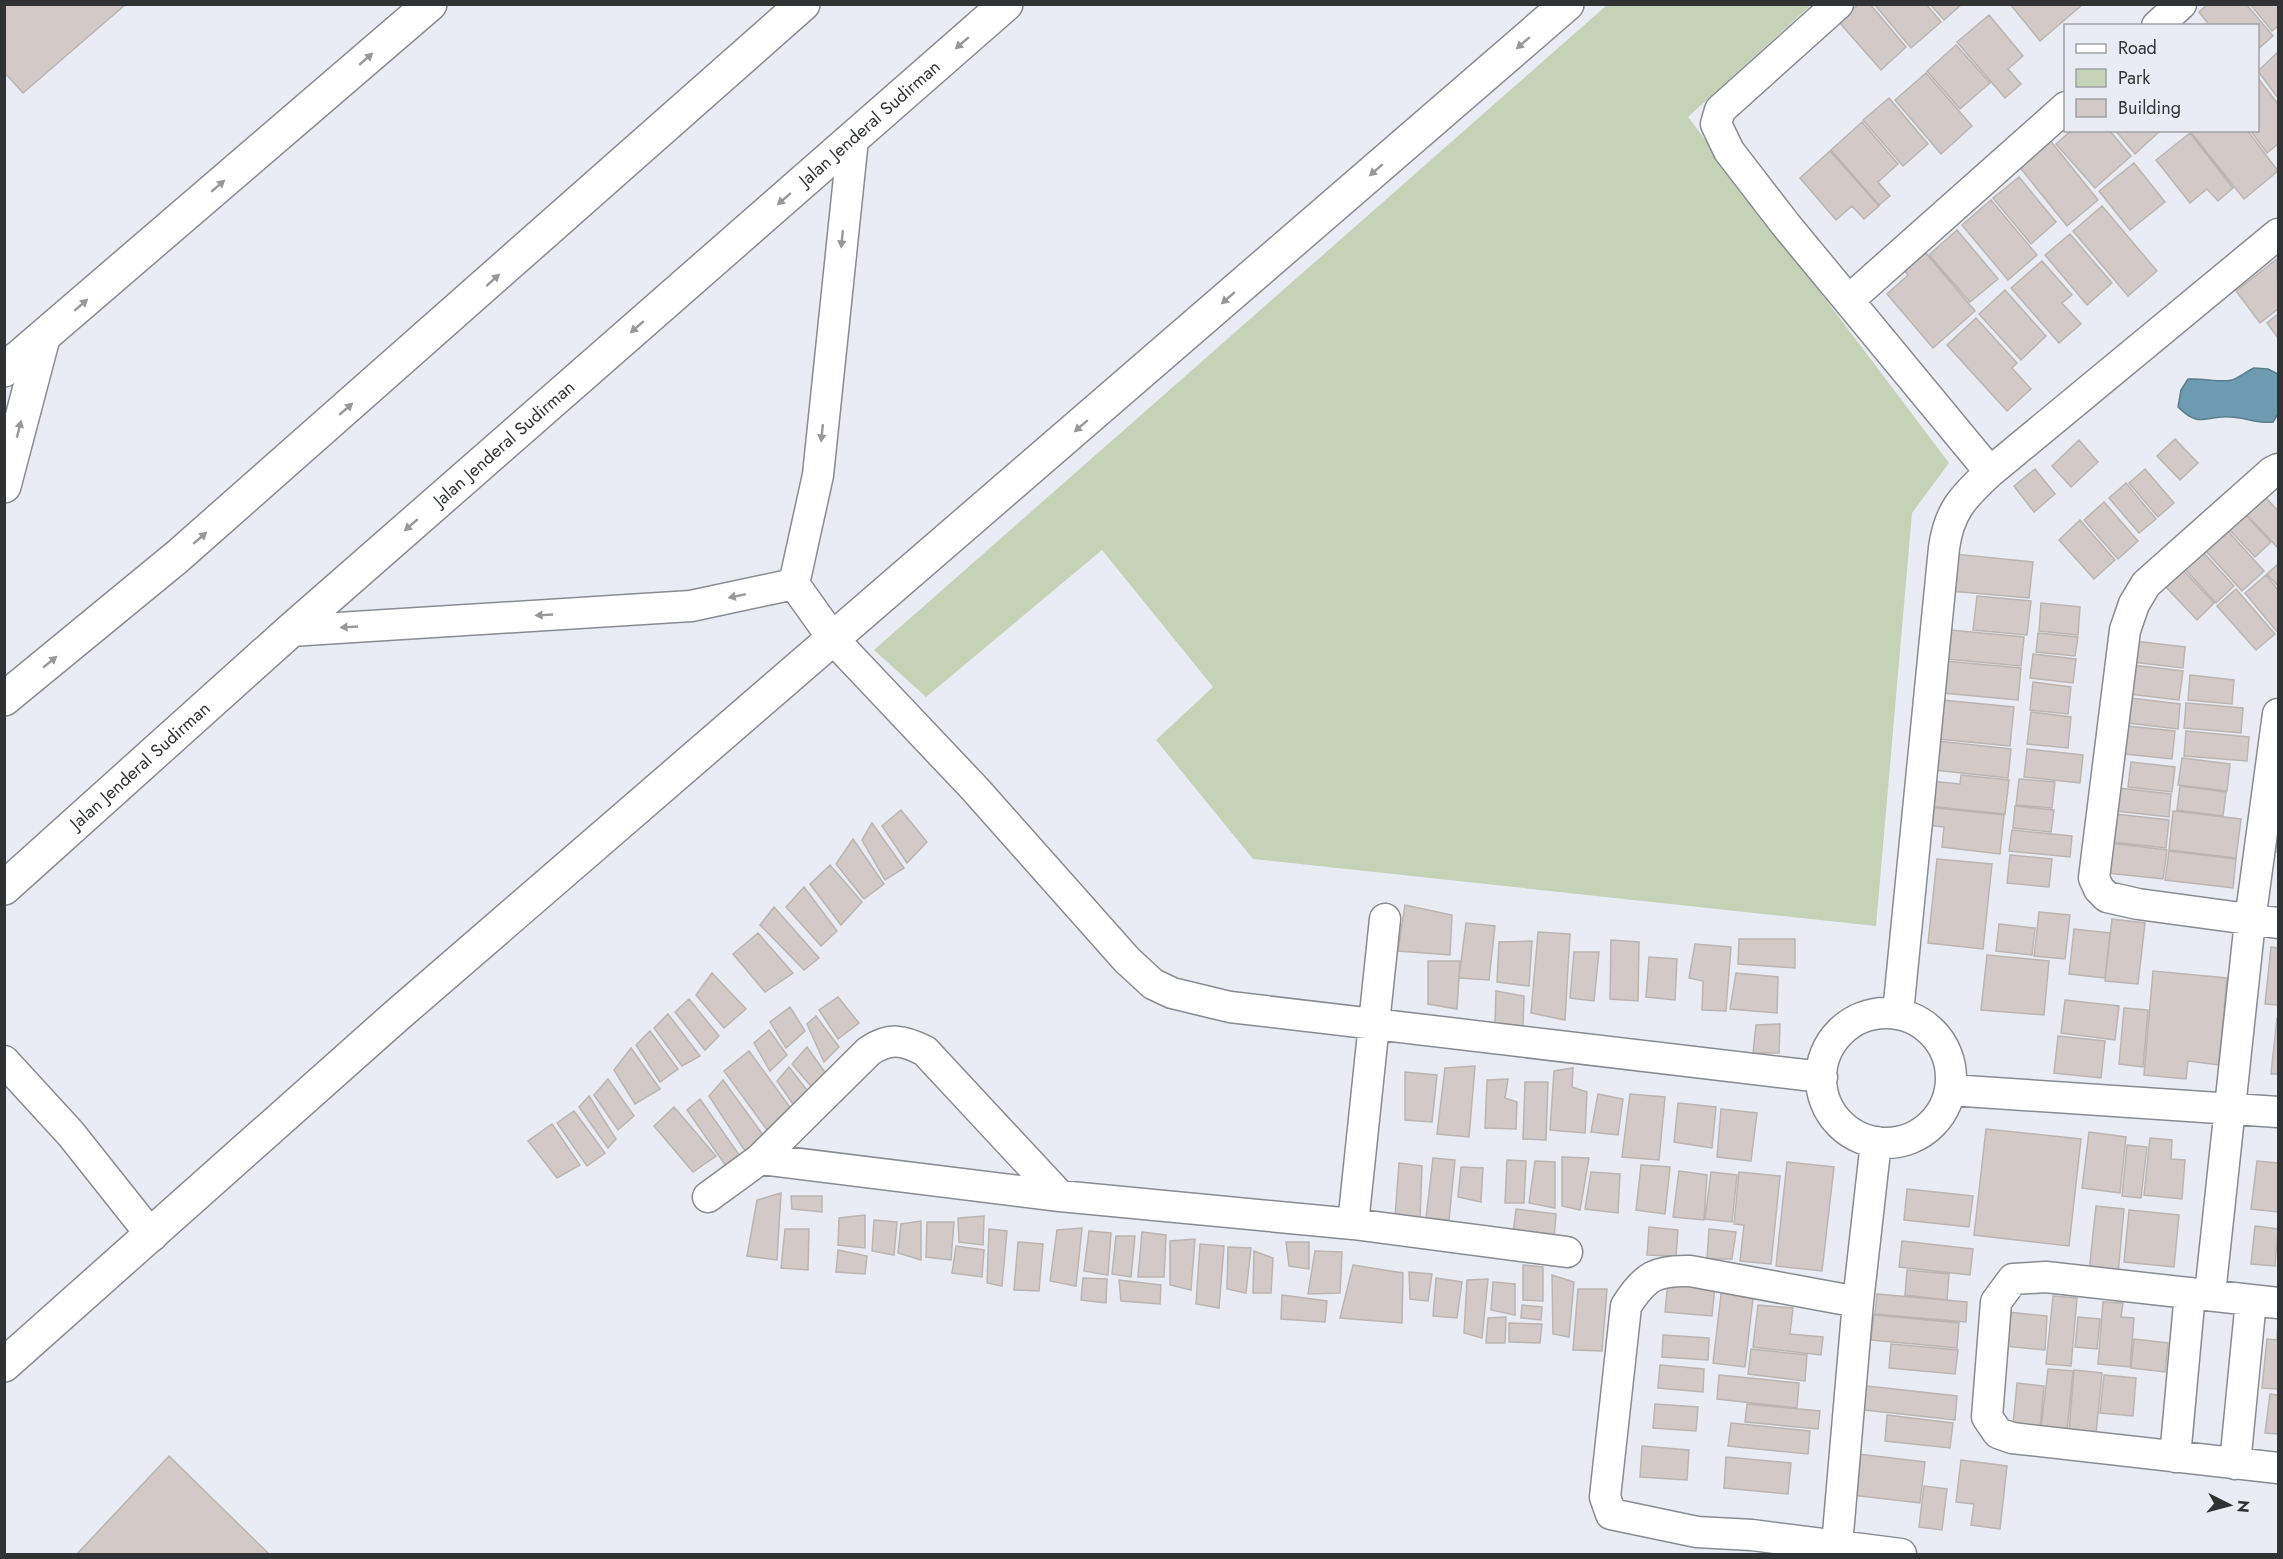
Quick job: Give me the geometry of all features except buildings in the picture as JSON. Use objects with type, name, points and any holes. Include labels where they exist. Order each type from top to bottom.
[{"type":"main road","points":[[4,370],[430,4]]},
{"type":"main road","points":[[4,699],[177,557],[803,4]]},
{"type":"main road","name":"Jalan Jenderal Sudirman","points":[[4,888],[290,630],[1006,4]]},
{"type":"main road","points":[[4,1365],[152,1236],[395,1017],[1568,4]]},
{"type":"main road","points":[[4,486],[43,338]]},
{"type":"street","points":[[1838,4],[1720,110],[1716,124],[1729,151],[1786,225],[1989,472]]},
{"type":"street","points":[[2159,24],[2181,4]]},
{"type":"street","points":[[1849,300],[2064,109]]},
{"type":"street","points":[[853,139],[818,475],[794,584],[834,640],[975,789],[1127,960],[1153,984],[1172,993],[1230,1007],[1822,1077]]},
{"type":"street","points":[[1898,1013],[1946,529],[1958,504],[1989,472],[2278,234]]},
{"type":"street","points":[[2264,922],[2138,904],[2106,897],[2094,878],[2125,630],[2134,604],[2146,584],[2278,469]]},
{"type":"street","points":[[290,630],[691,606],[794,584]]},
{"type":"street","points":[[2175,1457],[2229,1107],[2264,922],[2278,714]]},
{"type":"street","points":[[1353,1224],[1376,1024],[1385,919]]},
{"type":"street","points":[[1898,1013],[1917,1020],[1933,1033],[1945,1049],[1951,1069],[1950,1090],[1943,1109],[1931,1125],[1914,1137],[1895,1143],[1876,1142],[1852,1134],[1835,1118],[1825,1098],[1822,1077],[1826,1054],[1837,1035],[1854,1021],[1875,1014],[1898,1013]]},
{"type":"street","points":[[708,1197],[760,1159],[869,1051],[883,1042],[898,1040],[925,1051],[1060,1196]]},
{"type":"street","points":[[4,1061],[71,1134],[152,1236]]},
{"type":"street","points":[[1950,1090],[2278,1112]]},
{"type":"street","points":[[1837,1545],[1858,1302],[1876,1142]]},
{"type":"street","points":[[760,1159],[1060,1196],[1353,1224],[1567,1252]]},
{"type":"street","points":[[1858,1302],[1690,1271],[1664,1270],[1636,1289],[1626,1306],[1605,1497],[1611,1514],[1696,1543],[1837,1545],[1901,1554]]},
{"type":"street","points":[[2235,1464],[2265,1301],[2028,1277],[2013,1279],[1996,1302],[1987,1417],[1998,1432],[2012,1438],[2235,1464],[2278,1468]]},
{"type":"green space","points":[[1607,5],[1811,5],[1688,117],[1949,463],[1912,513],[1876,926],[1253,859],[1156,740],[1213,687],[1102,550],[926,697],[874,650]]},
{"type":"water","points":[[2254,368],[2268,369],[2278,374],[2278,414],[2273,422],[2230,417],[2203,420],[2192,418],[2178,407],[2181,390],[2188,379],[2228,381]]}]
